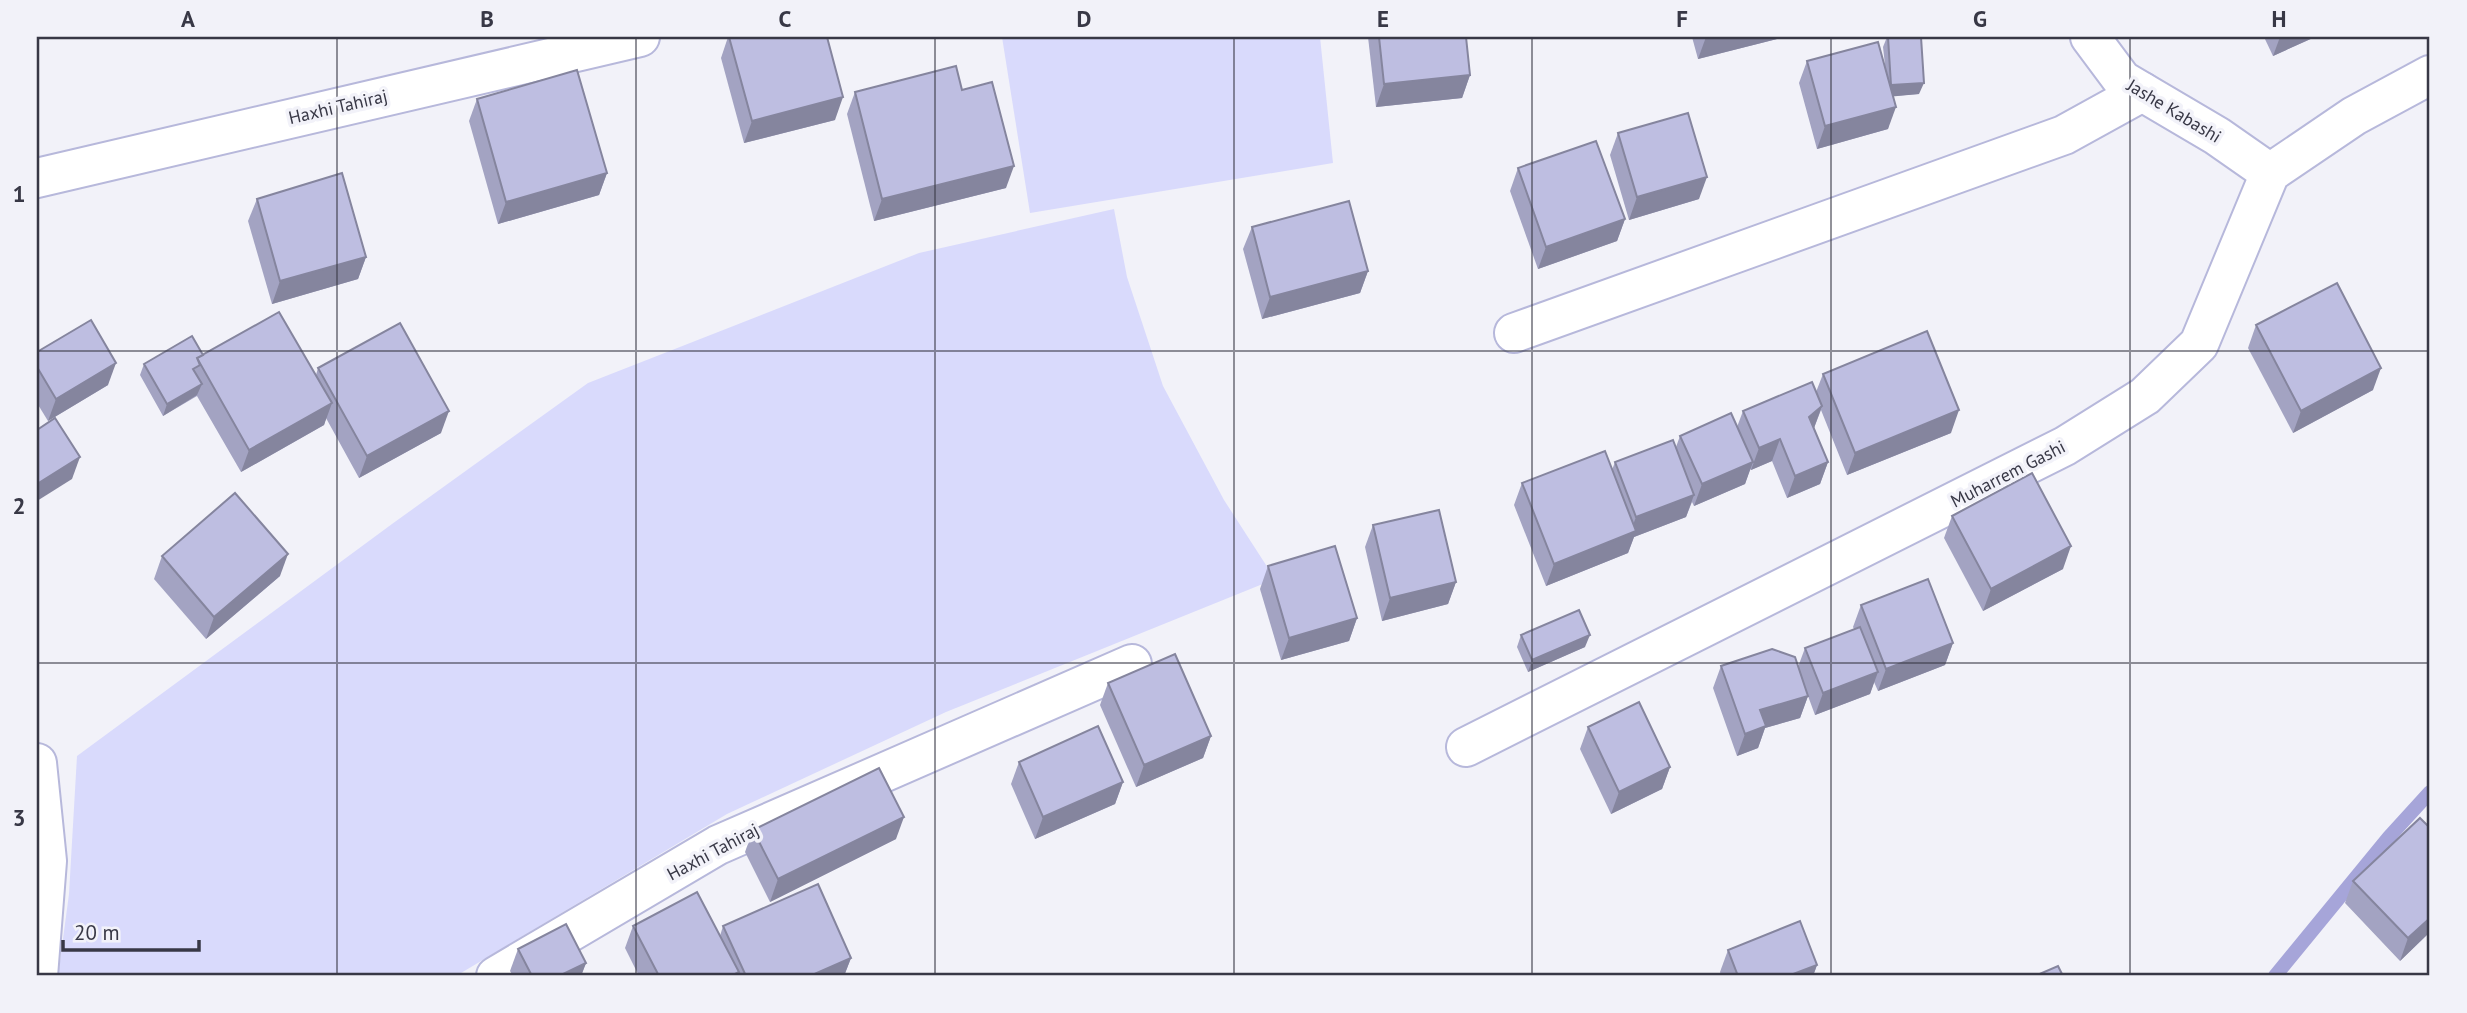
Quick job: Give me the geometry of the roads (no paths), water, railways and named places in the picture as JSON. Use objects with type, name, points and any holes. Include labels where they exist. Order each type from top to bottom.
[{"type":"street","name":"Haxhi Tahiraj","points":[[37,178],[640,37]]},
{"type":"street","name":"Jashe Kabashi","points":[[2090,37],[2122,80],[2217,136],[2270,173]]},
{"type":"street","points":[[2270,173],[2354,116],[2430,75]]},
{"type":"street","points":[[1514,333],[2064,135],[2142,92]]},
{"type":"street","name":"Muharrem Gashi","points":[[1466,747],[2065,446],[2145,396],[2199,344],[2270,173]]},
{"type":"street","name":"Haxhi Tahiraj","points":[[496,976],[718,845],[1132,664]]},
{"type":"street","points":[[37,764],[47,861],[38,976]]},
{"type":"waterway","points":[[2275,976],[2389,837],[2430,792]]}]
